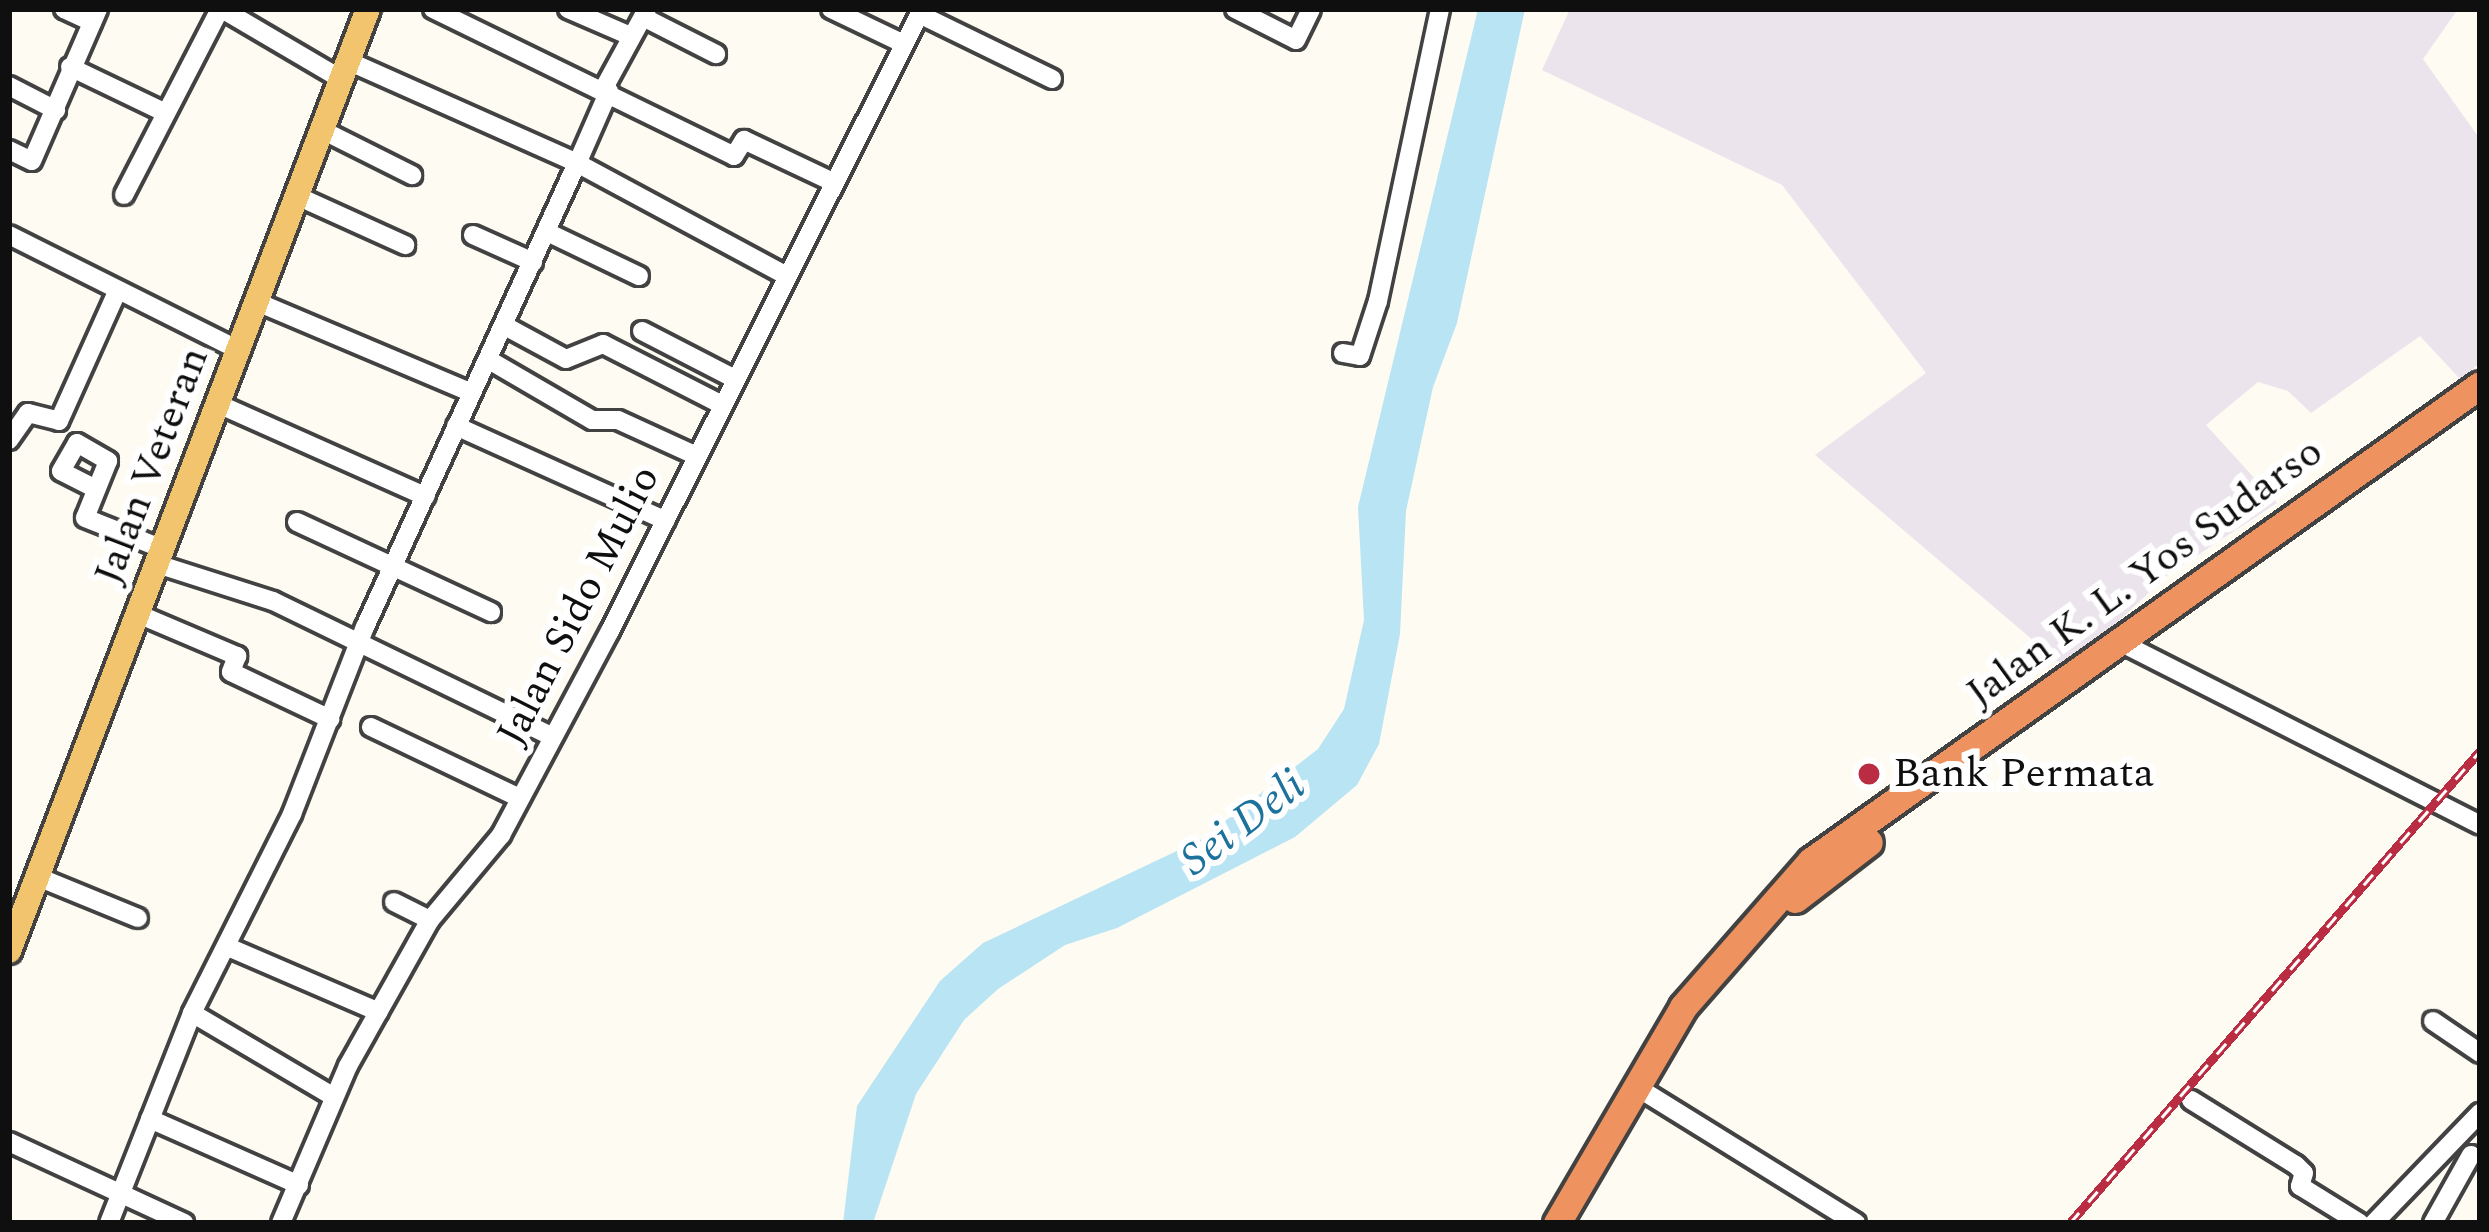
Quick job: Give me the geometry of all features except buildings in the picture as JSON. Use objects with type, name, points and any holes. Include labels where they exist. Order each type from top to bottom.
[{"type":"highway","name":"Jalan K. L. Yos Sudarso","points":[[1557,1223],[1642,1089],[1773,919],[2120,644],[2480,385]]},
{"type":"highway","name":"Jalan K. L. Yos Sudarso","points":[[2120,644],[2480,400]]},
{"type":"highway","name":"Jalan K. L. Yos Sudarso","points":[[1575,1223],[1642,1089]]},
{"type":"main road","name":"Jalan Veteran","points":[[9,951],[368,9]]},
{"type":"street","points":[[9,150],[32,161],[95,15],[64,9]]},
{"type":"street","points":[[124,195],[221,9],[345,70],[576,165],[784,274]]},
{"type":"street","points":[[433,9],[607,89],[734,156],[744,140],[833,182]]},
{"type":"street","points":[[568,9],[630,36]]},
{"type":"street","points":[[831,9],[904,44]]},
{"type":"street","points":[[1235,9],[1296,40],[1311,9]]},
{"type":"street","points":[[1343,353],[1360,356],[1378,301],[1440,9]]},
{"type":"street","points":[[921,12],[1052,79]]},
{"type":"street","name":"Jalan Sido Mulio","points":[[281,1223],[334,1096],[430,920],[501,835],[666,521],[784,274],[921,12]]},
{"type":"street","points":[[109,1223],[192,1013],[228,947],[630,36],[645,13],[716,54]]},
{"type":"street","points":[[57,46],[73,62],[166,113]]},
{"type":"street","points":[[9,86],[56,110]]},
{"type":"street","points":[[322,130],[412,175]]},
{"type":"street","points":[[297,196],[405,245]]},
{"type":"street","points":[[547,232],[639,276]]},
{"type":"street","points":[[9,235],[238,350]]},
{"type":"street","points":[[473,235],[533,262]]},
{"type":"street","points":[[9,440],[28,413],[59,421],[117,292]]},
{"type":"street","points":[[257,302],[472,393]]},
{"type":"street","points":[[505,326],[566,359],[603,344],[722,405]]},
{"type":"street","points":[[642,331],[734,378]]},
{"type":"street","points":[[489,360],[592,420],[618,420],[697,456]]},
{"type":"street","points":[[218,404],[425,496]]},
{"type":"street","points":[[456,426],[666,521]]},
{"type":"street","points":[[94,488],[85,518],[160,556],[360,640],[553,736]]},
{"type":"street","points":[[297,522],[491,612]]},
{"type":"street","points":[[138,614],[238,656],[231,672],[330,719]]},
{"type":"street","points":[[2120,644],[2480,824]]},
{"type":"street","points":[[371,727],[520,798]]},
{"type":"street","points":[[38,877],[138,918]]},
{"type":"street","points":[[394,902],[430,920]]},
{"type":"street","points":[[228,947],[379,1012]]},
{"type":"street","points":[[192,1013],[334,1096]]},
{"type":"street","points":[[2433,1021],[2480,1053]]},
{"type":"street","points":[[1642,1089],[1856,1223]]},
{"type":"street","points":[[2191,1100],[2303,1170],[2300,1186],[2360,1223]]},
{"type":"street","points":[[2374,1223],[2447,1141],[2480,1113]]},
{"type":"street","points":[[150,1119],[298,1185]]},
{"type":"street","points":[[2433,1223],[2476,1157],[2447,1141]]},
{"type":"street","points":[[9,1142],[184,1223]]},
{"type":"shaded area","points":[[1570,9],[2458,9],[2423,59],[2480,139],[2480,363],[2460,379],[2420,336],[2311,413],[2288,391],[2258,382],[2206,425],[2277,503],[2169,574],[2067,669],[1815,455],[1926,373],[1782,185],[1542,70]]},
{"type":"water","name":"Sei Deli","points":[[1478,9],[1525,9],[1457,323],[1433,387],[1406,511],[1400,634],[1379,744],[1357,785],[1295,837],[1117,928],[1065,945],[998,989],[964,1020],[916,1094],[873,1223],[843,1223],[857,1106],[940,981],[983,943],[1202,839],[1318,749],[1344,709],[1364,620],[1358,507]]},
{"type":"railway","points":[[2070,1223],[2480,751]]},
{"type":"place","name":"Bank Permata","points":[[1869,774]]}]
